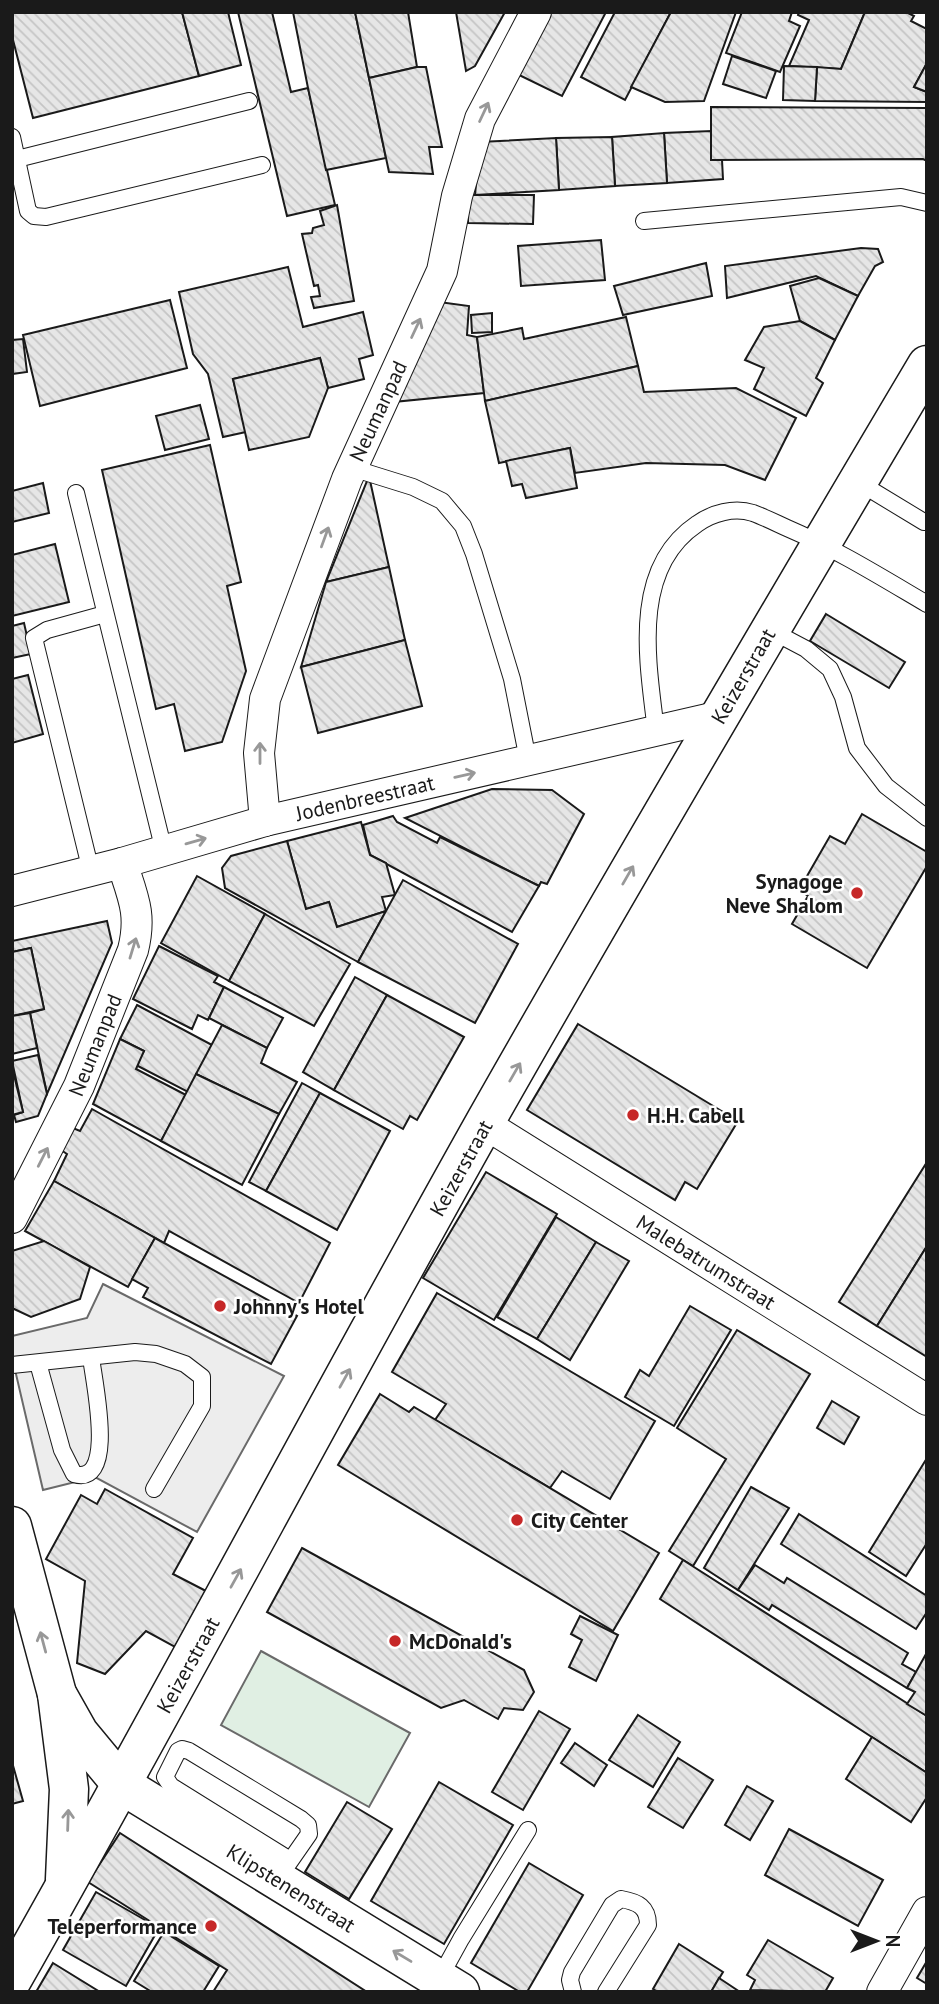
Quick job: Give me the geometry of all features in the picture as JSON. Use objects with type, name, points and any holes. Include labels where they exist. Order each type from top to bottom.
[{"type":"main road","name":"Keizerstraat","points":[[12,1980],[122,1785],[155,1760],[485,1124],[770,629],[927,365]]},
{"type":"main road","points":[[12,1526],[57,1694],[69,1789],[64,1888]]},
{"type":"main road","name":"Klipstenenstraat","points":[[57,1694],[79,1733],[122,1785],[284,1870],[453,1988]]},
{"type":"street","name":"Neumanpad","points":[[265,821],[259,753],[265,699],[352,468],[442,271],[457,196],[480,119],[536,12]]},
{"type":"street","name":"Jodenbreestraat","points":[[12,891],[122,863],[265,821],[720,716]]},
{"type":"street","name":"Neumanpad","points":[[12,1218],[79,1086],[133,950],[138,929],[137,909],[122,863]]},
{"type":"street","name":"Malebatrumstraat","points":[[485,1124],[927,1400]]},
{"type":"street","points":[[882,1992],[927,1912]]},
{"type":"lane","points":[[16,159],[249,101]]},
{"type":"lane","points":[[12,137],[28,211],[34,216],[46,217],[262,165]]},
{"type":"lane","points":[[644,221],[901,197],[927,203]]},
{"type":"lane","points":[[352,468],[413,487],[442,501],[463,526],[512,679],[528,760]]},
{"type":"lane","points":[[858,482],[924,522]]},
{"type":"lane","points":[[76,493],[164,851]]},
{"type":"lane","points":[[656,731],[646,647],[650,594],[666,559],[685,532],[708,516],[732,511],[751,512],[822,543],[927,604]]},
{"type":"lane","points":[[91,871],[34,638],[47,629],[105,614]]},
{"type":"lane","points":[[770,629],[807,649],[830,669],[843,697],[857,748],[886,786],[927,818]]},
{"type":"lane","points":[[12,1365],[135,1352],[156,1354],[186,1364],[202,1377],[202,1406],[154,1489]]},
{"type":"lane","points":[[38,1363],[62,1450],[74,1474],[81,1476],[93,1469],[99,1458],[101,1437],[91,1357]]},
{"type":"lane","points":[[182,1749],[189,1751],[301,1819],[307,1825],[309,1834],[284,1870],[171,1786],[155,1760],[182,1749]]},
{"type":"lane","points":[[453,1988],[461,1939],[528,1830]]},
{"type":"lane","points":[[573,1992],[570,1980],[572,1972],[612,1905],[621,1899],[633,1901],[643,1906],[648,1915],[648,1925],[606,1992]]},
{"type":"green space","points":[[261,1651],[410,1733],[369,1807],[221,1725]]},
{"type":"shaded area","points":[[103,1284],[284,1376],[197,1532],[95,1477],[43,1490],[12,1357],[12,1336],[87,1318]]},
{"type":"building","points":[[12,12],[182,12],[199,76],[33,118],[12,36]]},
{"type":"building","points":[[182,12],[228,12],[241,65],[199,76]]},
{"type":"building","points":[[238,12],[272,12],[291,92],[308,88],[335,205],[287,216]]},
{"type":"building","points":[[293,12],[355,12],[386,158],[326,170]]},
{"type":"building","points":[[355,12],[408,12],[417,67],[369,78]]},
{"type":"building","points":[[456,12],[505,12],[475,66],[466,71]]},
{"type":"building","points":[[547,12],[606,12],[562,96],[515,73]]},
{"type":"building","points":[[615,12],[671,12],[625,100],[581,77]]},
{"type":"building","points":[[671,12],[736,12],[704,101],[665,102],[631,87]]},
{"type":"building","points":[[742,12],[792,12],[789,21],[800,26],[780,72],[726,53]]},
{"type":"building","points":[[799,12],[865,12],[841,69],[789,66],[809,20],[798,15]]},
{"type":"building","points":[[865,12],[906,12],[914,16],[911,21],[927,29],[927,63],[914,87],[927,92],[927,102],[815,101],[817,67],[841,69]]},
{"type":"building","points":[[732,56],[776,71],[766,98],[723,84]]},
{"type":"building","points":[[927,63],[927,92],[914,87]]},
{"type":"building","points":[[784,66],[817,67],[815,101],[783,100]]},
{"type":"building","points":[[426,67],[442,147],[429,147],[433,174],[389,172],[369,78]]},
{"type":"building","points":[[711,107],[927,108],[927,161],[711,160]]},
{"type":"building","points":[[711,131],[711,160],[722,160],[723,179],[667,183],[664,133]]},
{"type":"building","points":[[664,133],[667,183],[615,186],[612,137]]},
{"type":"building","points":[[612,137],[615,186],[559,190],[556,138]]},
{"type":"building","points":[[556,138],[559,190],[475,195],[480,142]]},
{"type":"building","points":[[468,195],[534,195],[533,224],[468,223]]},
{"type":"building","points":[[337,205],[354,301],[314,308],[311,297],[320,296],[318,285],[314,286],[302,234],[312,233],[313,228],[324,225],[320,211]]},
{"type":"building","points":[[601,240],[605,280],[521,286],[518,246]]},
{"type":"building","points":[[861,248],[878,249],[883,262],[875,266],[858,296],[816,276],[727,298],[725,266]]},
{"type":"building","points":[[706,263],[712,296],[623,315],[614,286]]},
{"type":"building","points":[[288,267],[303,327],[363,312],[373,355],[359,359],[364,379],[328,388],[320,358],[233,379],[246,432],[223,437],[208,374],[193,354],[179,292]]},
{"type":"building","points":[[819,278],[858,296],[835,340],[800,321],[790,286]]},
{"type":"building","points":[[170,300],[187,368],[40,406],[23,335]]},
{"type":"building","points":[[439,302],[469,306],[467,335],[477,337],[484,393],[393,402]]},
{"type":"building","points":[[492,313],[492,332],[472,333],[471,315]]},
{"type":"building","points":[[626,317],[638,366],[485,401],[477,337],[522,328],[524,339]]},
{"type":"building","points":[[800,321],[835,340],[816,378],[823,383],[806,416],[754,389],[764,368],[745,360],[764,327]]},
{"type":"building","points":[[23,339],[27,372],[12,374],[12,340]]},
{"type":"building","points":[[320,358],[328,388],[309,437],[249,450],[233,379]]},
{"type":"building","points":[[638,366],[644,392],[736,388],[796,418],[765,480],[725,465],[646,463],[575,473],[570,448],[499,463],[485,401]]},
{"type":"building","points":[[200,405],[209,439],[165,450],[156,416]]},
{"type":"building","points":[[210,445],[241,582],[227,586],[246,671],[222,742],[185,751],[174,704],[156,709],[102,470]]},
{"type":"building","points":[[570,448],[577,488],[526,498],[522,484],[512,486],[506,461]]},
{"type":"building","points":[[369,476],[389,567],[326,582]]},
{"type":"building","points":[[43,483],[49,513],[12,522],[12,491]]},
{"type":"building","points":[[55,544],[69,602],[12,616],[12,555]]},
{"type":"building","points":[[389,567],[405,640],[301,667],[326,582]]},
{"type":"building","points":[[826,614],[905,662],[889,688],[810,641]]},
{"type":"building","points":[[24,623],[31,654],[12,658],[12,626]]},
{"type":"building","points":[[405,640],[422,706],[318,733],[301,667]]},
{"type":"building","points":[[28,675],[43,734],[12,743],[12,679]]},
{"type":"building","points":[[492,789],[552,790],[584,814],[547,884],[541,882],[539,886],[405,818]]},
{"type":"building","name":"Synagoge Neve Shalom","points":[[862,814],[927,852],[927,866],[867,968],[792,924],[808,896],[799,890],[830,836],[845,844]]},
{"type":"building","points":[[393,816],[397,822],[437,843],[440,837],[539,886],[512,932],[370,855],[363,825]]},
{"type":"building","points":[[361,822],[370,855],[386,863],[395,895],[382,897],[386,911],[337,927],[329,902],[306,909],[287,841]]},
{"type":"building","points":[[287,841],[306,909],[329,902],[337,927],[386,911],[358,962],[225,888],[222,868],[231,856]]},
{"type":"building","points":[[197,876],[265,914],[229,981],[161,943]]},
{"type":"building","points":[[403,880],[518,944],[475,1023],[358,962]]},
{"type":"building","points":[[265,914],[350,964],[314,1026],[229,981]]},
{"type":"building","points":[[107,921],[112,943],[47,1094],[30,1013],[44,1009],[31,948],[12,952],[12,941]]},
{"type":"building","points":[[159,946],[218,976],[214,982],[224,987],[208,1020],[198,1015],[192,1029],[133,999]]},
{"type":"building","points":[[31,948],[44,1009],[12,1016],[12,952]]},
{"type":"building","points":[[355,977],[387,995],[334,1090],[303,1072]]},
{"type":"building","points":[[224,987],[283,1018],[267,1048],[209,1018]]},
{"type":"building","points":[[387,995],[464,1037],[417,1120],[410,1116],[403,1129],[334,1090]]},
{"type":"building","points":[[137,1005],[212,1045],[188,1092],[136,1065],[144,1051],[120,1039]]},
{"type":"building","points":[[30,1013],[37,1048],[12,1054],[12,1016]]},
{"type":"building","name":"H.H. Cabell","points":[[578,1024],[738,1121],[697,1189],[685,1182],[675,1200],[527,1110]]},
{"type":"building","points":[[222,1025],[267,1048],[261,1063],[297,1082],[279,1114],[196,1074]]},
{"type":"building","points":[[120,1039],[144,1051],[136,1069],[186,1095],[161,1141],[93,1104]]},
{"type":"building","points":[[38,1055],[47,1094],[38,1116],[16,1122],[14,1115],[23,1112],[12,1061]]},
{"type":"building","points":[[12,1067],[23,1112],[12,1115]]},
{"type":"building","points":[[196,1074],[279,1114],[242,1185],[161,1141]]},
{"type":"building","points":[[302,1083],[320,1093],[266,1191],[249,1182]]},
{"type":"building","points":[[320,1093],[390,1131],[337,1230],[266,1191]]},
{"type":"building","points":[[92,1109],[330,1243],[299,1303],[169,1231],[164,1243],[54,1181],[67,1154],[61,1150],[73,1128],[80,1131]]},
{"type":"building","points":[[927,1162],[927,1246],[877,1326],[839,1302]]},
{"type":"building","points":[[486,1172],[557,1214],[494,1320],[423,1278]]},
{"type":"building","points":[[54,1181],[155,1238],[128,1287],[25,1231]]},
{"type":"building","points":[[556,1217],[596,1242],[537,1339],[497,1317]]},
{"type":"building","name":"Johnny's Hotel","points":[[155,1238],[297,1316],[271,1364],[143,1297],[148,1288],[132,1279]]},
{"type":"building","points":[[44,1241],[90,1267],[80,1299],[31,1317],[12,1308],[12,1251]]},
{"type":"building","points":[[596,1242],[629,1261],[570,1360],[537,1339]]},
{"type":"building","points":[[927,1246],[927,1357],[877,1326]]},
{"type":"building","points":[[437,1293],[655,1421],[610,1499],[562,1471],[550,1488],[435,1420],[446,1404],[392,1372]]},
{"type":"building","points":[[690,1306],[731,1330],[674,1426],[625,1397],[640,1370],[649,1376]]},
{"type":"building","points":[[737,1330],[810,1374],[693,1566],[669,1551],[726,1459],[677,1428]]},
{"type":"building","name":"City Center","points":[[380,1394],[409,1412],[414,1407],[659,1553],[613,1631],[338,1465]]},
{"type":"building","points":[[832,1401],[859,1417],[844,1444],[817,1428]]},
{"type":"building","points":[[927,1458],[927,1543],[906,1576],[869,1552]]},
{"type":"building","points":[[751,1487],[789,1508],[738,1590],[704,1568]]},
{"type":"building","points":[[105,1489],[193,1538],[173,1574],[206,1591],[175,1647],[146,1631],[105,1674],[77,1663],[85,1581],[46,1559],[81,1495],[97,1504]]},
{"type":"building","points":[[799,1514],[927,1596],[927,1612],[916,1629],[781,1544]]},
{"type":"building","name":"McDonald's","points":[[302,1548],[524,1670],[534,1692],[523,1710],[504,1708],[498,1719],[464,1700],[441,1708],[267,1612]]},
{"type":"building","points":[[683,1560],[927,1716],[927,1773],[660,1599]]},
{"type":"building","points":[[755,1565],[784,1583],[787,1578],[908,1653],[902,1664],[916,1672],[907,1688],[772,1605],[769,1610],[738,1590]]},
{"type":"building","points":[[580,1616],[618,1635],[596,1681],[569,1667],[582,1640],[571,1634]]},
{"type":"building","points":[[926,1654],[927,1716],[907,1704],[915,1692],[907,1688]]},
{"type":"building","points":[[539,1711],[570,1729],[523,1810],[492,1792]]},
{"type":"building","points":[[638,1715],[680,1742],[653,1787],[609,1760]]},
{"type":"building","points":[[872,1737],[927,1773],[927,1797],[911,1822],[846,1779]]},
{"type":"building","points":[[575,1743],[607,1765],[594,1786],[561,1763]]},
{"type":"building","points":[[678,1758],[713,1780],[683,1828],[648,1807]]},
{"type":"building","points":[[12,1762],[23,1801],[12,1804]]},
{"type":"building","points":[[439,1782],[513,1825],[444,1944],[371,1901]]},
{"type":"building","points":[[747,1786],[773,1801],[750,1840],[725,1825]]},
{"type":"building","points":[[347,1802],[392,1829],[349,1899],[305,1872]]},
{"type":"building","points":[[789,1829],[883,1880],[858,1926],[765,1875]]},
{"type":"building","name":"Teleperformance","points":[[120,1833],[367,1992],[213,1992],[227,1970],[88,1882]]},
{"type":"building","points":[[529,1863],[583,1895],[527,1992],[520,1992],[471,1963]]},
{"type":"building","points":[[96,1892],[159,1928],[126,1986],[63,1950]]},
{"type":"building","points":[[164,1932],[219,1966],[203,1992],[152,1992],[134,1981]]},
{"type":"building","points":[[768,1940],[833,1978],[825,1992],[750,1990],[755,1980],[747,1975]]},
{"type":"building","points":[[679,1944],[723,1972],[711,1992],[658,1992],[653,1989]]},
{"type":"building","points":[[927,1961],[927,1984],[917,1978]]},
{"type":"building","points":[[53,1963],[100,1992],[36,1992]]},
{"type":"building","points":[[719,1978],[740,1992],[711,1992]]},
{"type":"place","name":"Synagoge Neve Shalom","points":[[857,893]]},
{"type":"place","name":"H.H. Cabell","points":[[633,1115]]},
{"type":"place","name":"Johnny's Hotel","points":[[220,1306]]},
{"type":"place","name":"City Center","points":[[517,1520]]},
{"type":"place","name":"McDonald's","points":[[395,1641]]},
{"type":"place","name":"Teleperformance","points":[[211,1926]]}]
